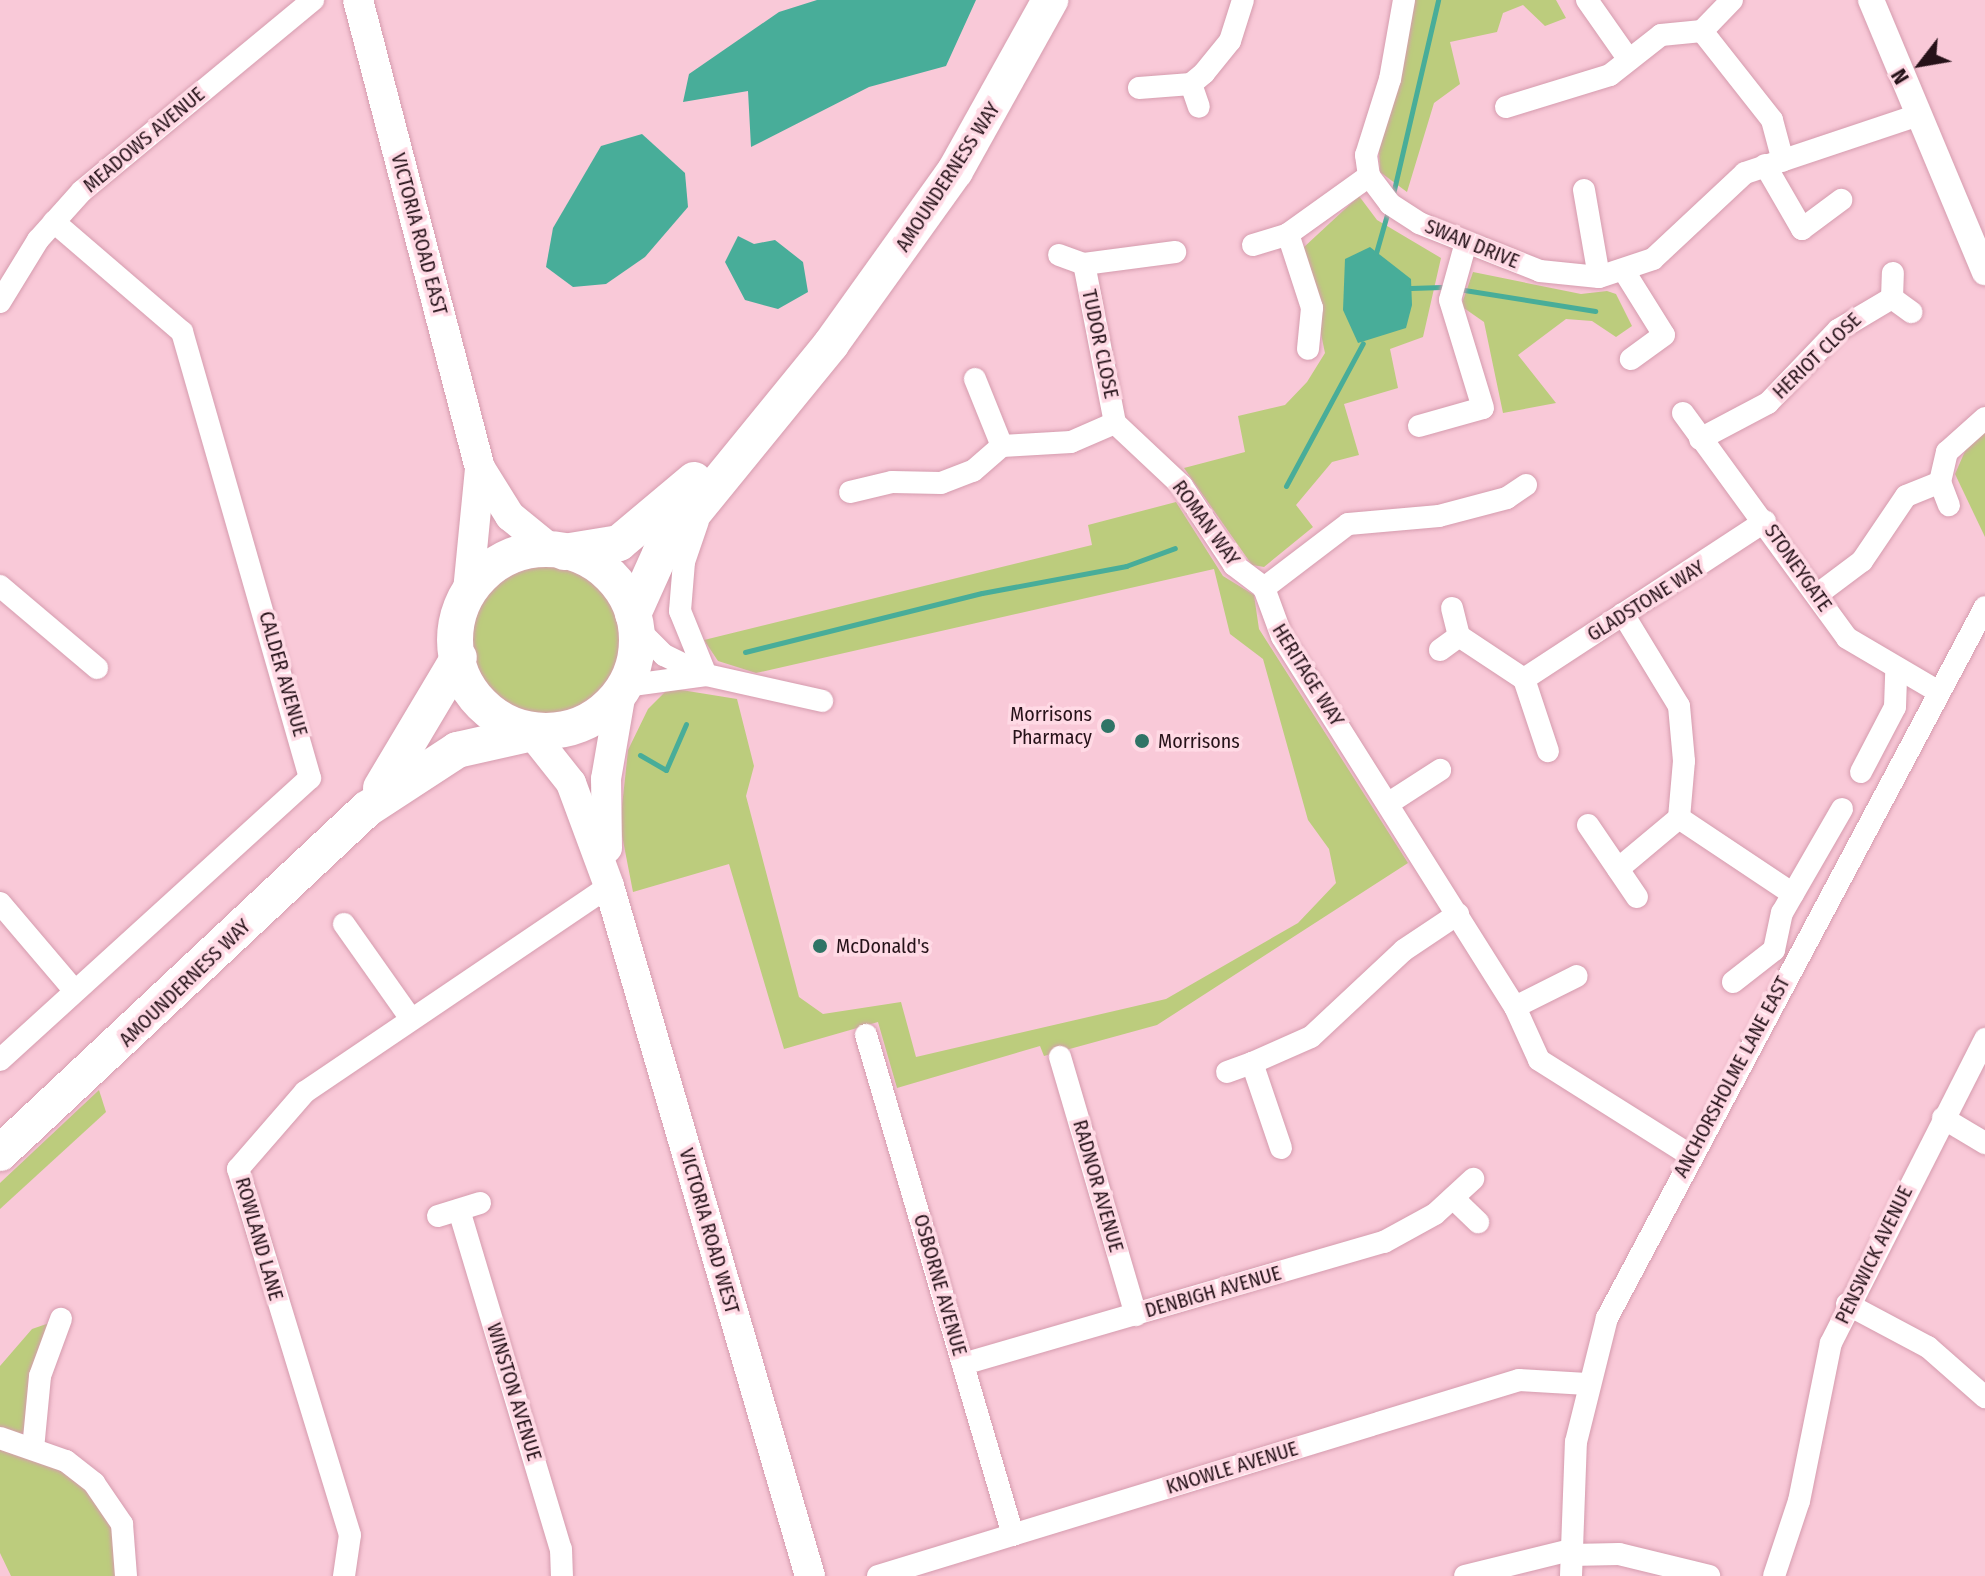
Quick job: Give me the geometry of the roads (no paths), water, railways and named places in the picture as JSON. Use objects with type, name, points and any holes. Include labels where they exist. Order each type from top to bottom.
[{"type":"highway","name":"AMOUNDERNESS WAY","points":[[634,620],[660,554],[831,344],[955,171],[1050,0]]},
{"type":"highway","name":"AMOUNDERNESS WAY","points":[[559,552],[619,543],[659,516],[831,344]]},
{"type":"highway","points":[[559,552],[609,576],[634,620],[623,689],[588,721],[530,735],[489,709],[459,657],[458,624],[468,591],[497,561],[559,552]]},
{"type":"highway","name":"AMOUNDERNESS WAY","points":[[367,809],[429,718],[459,657]]},
{"type":"highway","name":"AMOUNDERNESS WAY","points":[[0,1153],[367,809],[457,750],[530,735]]},
{"type":"main road","name":"VICTORIA ROAD EAST","points":[[358,0],[480,468],[510,516],[559,552]]},
{"type":"main road","name":"VICTORIA ROAD EAST","points":[[468,591],[480,468]]},
{"type":"main road","name":"VICTORIA ROAD WEST","points":[[609,886],[604,809],[623,689]]},
{"type":"main road","name":"VICTORIA ROAD WEST","points":[[530,735],[571,783],[609,886],[810,1576]]},
{"type":"street","name":"MEADOWS AVENUE","points":[[0,302],[54,222],[313,0]]},
{"type":"street","points":[[1139,88],[1191,84],[1222,55],[1243,0]]},
{"type":"street","points":[[1253,245],[1288,234],[1374,186],[1366,155],[1390,79],[1404,0]]},
{"type":"street","points":[[1587,0],[1629,60]]},
{"type":"street","points":[[1506,107],[1610,75],[1661,35],[1702,31],[1732,0]]},
{"type":"street","points":[[1871,0],[1985,272]]},
{"type":"street","points":[[1702,31],[1772,120],[1774,163],[1802,229],[1841,200]]},
{"type":"street","points":[[1191,84],[1199,107]]},
{"type":"street","name":"SWAN DRIVE","points":[[1374,186],[1402,212],[1465,246],[1540,271],[1599,277],[1624,271],[1671,246],[1725,185],[1774,163],[1918,115]]},
{"type":"street","points":[[1584,190],[1599,277]]},
{"type":"street","name":"CALDER AVENUE","points":[[0,1060],[303,786],[311,766],[182,332],[54,222]]},
{"type":"street","points":[[1288,234],[1312,308],[1308,349]]},
{"type":"street","points":[[1419,426],[1483,408],[1450,300],[1465,246]]},
{"type":"street","name":"TUDOR CLOSE","points":[[1059,255],[1084,264],[1175,252]]},
{"type":"street","name":"TUDOR CLOSE","points":[[1084,264],[1115,423]]},
{"type":"street","points":[[1624,271],[1664,335],[1631,359]]},
{"type":"street","points":[[1893,273],[1892,298],[1911,312]]},
{"type":"street","name":"HERIOT CLOSE","points":[[1700,439],[1768,403],[1838,330],[1892,298]]},
{"type":"street","points":[[975,379],[1002,446]]},
{"type":"street","name":"STONEYGATE","points":[[1683,413],[1765,521],[1847,638],[1896,671],[1939,692]]},
{"type":"street","points":[[1949,505],[1940,482],[1947,452],[1985,418]]},
{"type":"street","points":[[850,492],[958,479],[1002,446],[1071,442],[1115,423]]},
{"type":"street","name":"ROMAN WAY","points":[[1115,423],[1182,486],[1234,565],[1264,588]]},
{"type":"street","points":[[1818,594],[1862,561],[1906,496],[1940,482]]},
{"type":"street","points":[[1264,588],[1348,524],[1439,516],[1507,498],[1526,485]]},
{"type":"street","points":[[705,500],[680,589],[683,626],[706,675]]},
{"type":"street","name":"GLADSTONE WAY","points":[[1524,679],[1765,521]]},
{"type":"street","points":[[0,586],[97,668]]},
{"type":"street","name":"HERITAGE WAY","points":[[1264,588],[1274,624],[1515,1007],[1539,1060],[1690,1155]]},
{"type":"street","name":"ANCHORSHOLME LANE EAST","points":[[1570,1560],[1572,1477],[1587,1384],[1607,1318],[1690,1155],[1985,607]]},
{"type":"street","points":[[1452,608],[1459,636],[1524,679],[1548,751]]},
{"type":"street","points":[[1623,614],[1679,706],[1679,818]]},
{"type":"street","points":[[634,620],[664,655],[706,675],[822,701]]},
{"type":"street","points":[[1440,650],[1459,636]]},
{"type":"street","points":[[1861,772],[1895,707],[1896,671]]},
{"type":"street","points":[[623,689],[706,675]]},
{"type":"street","points":[[1389,803],[1440,770]]},
{"type":"street","points":[[1733,982],[1769,957],[1793,894],[1842,809]]},
{"type":"street","points":[[1618,869],[1679,818]]},
{"type":"street","points":[[1679,818],[1793,894]]},
{"type":"street","points":[[1588,825],[1637,897]]},
{"type":"street","name":"ROWLAND LANE","points":[[344,1576],[350,1535],[238,1169],[305,1092],[609,886]]},
{"type":"street","points":[[0,903],[74,990]]},
{"type":"street","points":[[1227,1072],[1252,1063],[1329,1024],[1404,950],[1458,914]]},
{"type":"street","points":[[344,924],[411,1019]]},
{"type":"street","points":[[1515,1007],[1577,976]]},
{"type":"street","name":"OSBORNE AVENUE","points":[[866,1035],[1013,1535]]},
{"type":"street","name":"PENSWICK AVENUE","points":[[1774,1576],[1847,1304],[1985,1039]]},
{"type":"street","name":"RADNOR AVENUE","points":[[1060,1057],[1136,1315]]},
{"type":"street","points":[[1252,1063],[1281,1148]]},
{"type":"street","points":[[1943,1118],[1985,1143]]},
{"type":"street","name":"DENBIGH AVENUE","points":[[963,1364],[1384,1242],[1453,1198],[1473,1179]]},
{"type":"street","points":[[1453,1198],[1478,1222]]},
{"type":"street","name":"WINSTON AVENUE","points":[[459,1210],[561,1549],[562,1576]]},
{"type":"street","points":[[1847,1304],[1928,1347],[1985,1397]]},
{"type":"street","points":[[33,1449],[40,1376],[61,1319]]},
{"type":"street","name":"KNOWLE AVENUE","points":[[878,1576],[1519,1380],[1587,1384]]},
{"type":"street","points":[[0,1438],[81,1470],[103,1495],[128,1545],[126,1576]]},
{"type":"street","points":[[1465,1576],[1619,1554],[1709,1576]]},
{"type":"waterway","points":[[1393,194],[1438,0]]},
{"type":"waterway","points":[[1376,253],[1388,211]]},
{"type":"waterway","points":[[1411,288],[1449,287]]},
{"type":"waterway","points":[[1458,289],[1595,311]]},
{"type":"waterway","points":[[1286,486],[1363,343]]},
{"type":"waterway","points":[[745,652],[982,593],[1126,566],[1175,548]]},
{"type":"waterway","points":[[640,755],[666,770],[686,724]]},
{"type":"place","name":"Morrisons Pharmacy","points":[[1108,726]]},
{"type":"place","name":"Morrisons","points":[[1142,741]]},
{"type":"place","name":"McDonald's","points":[[820,946]]}]
